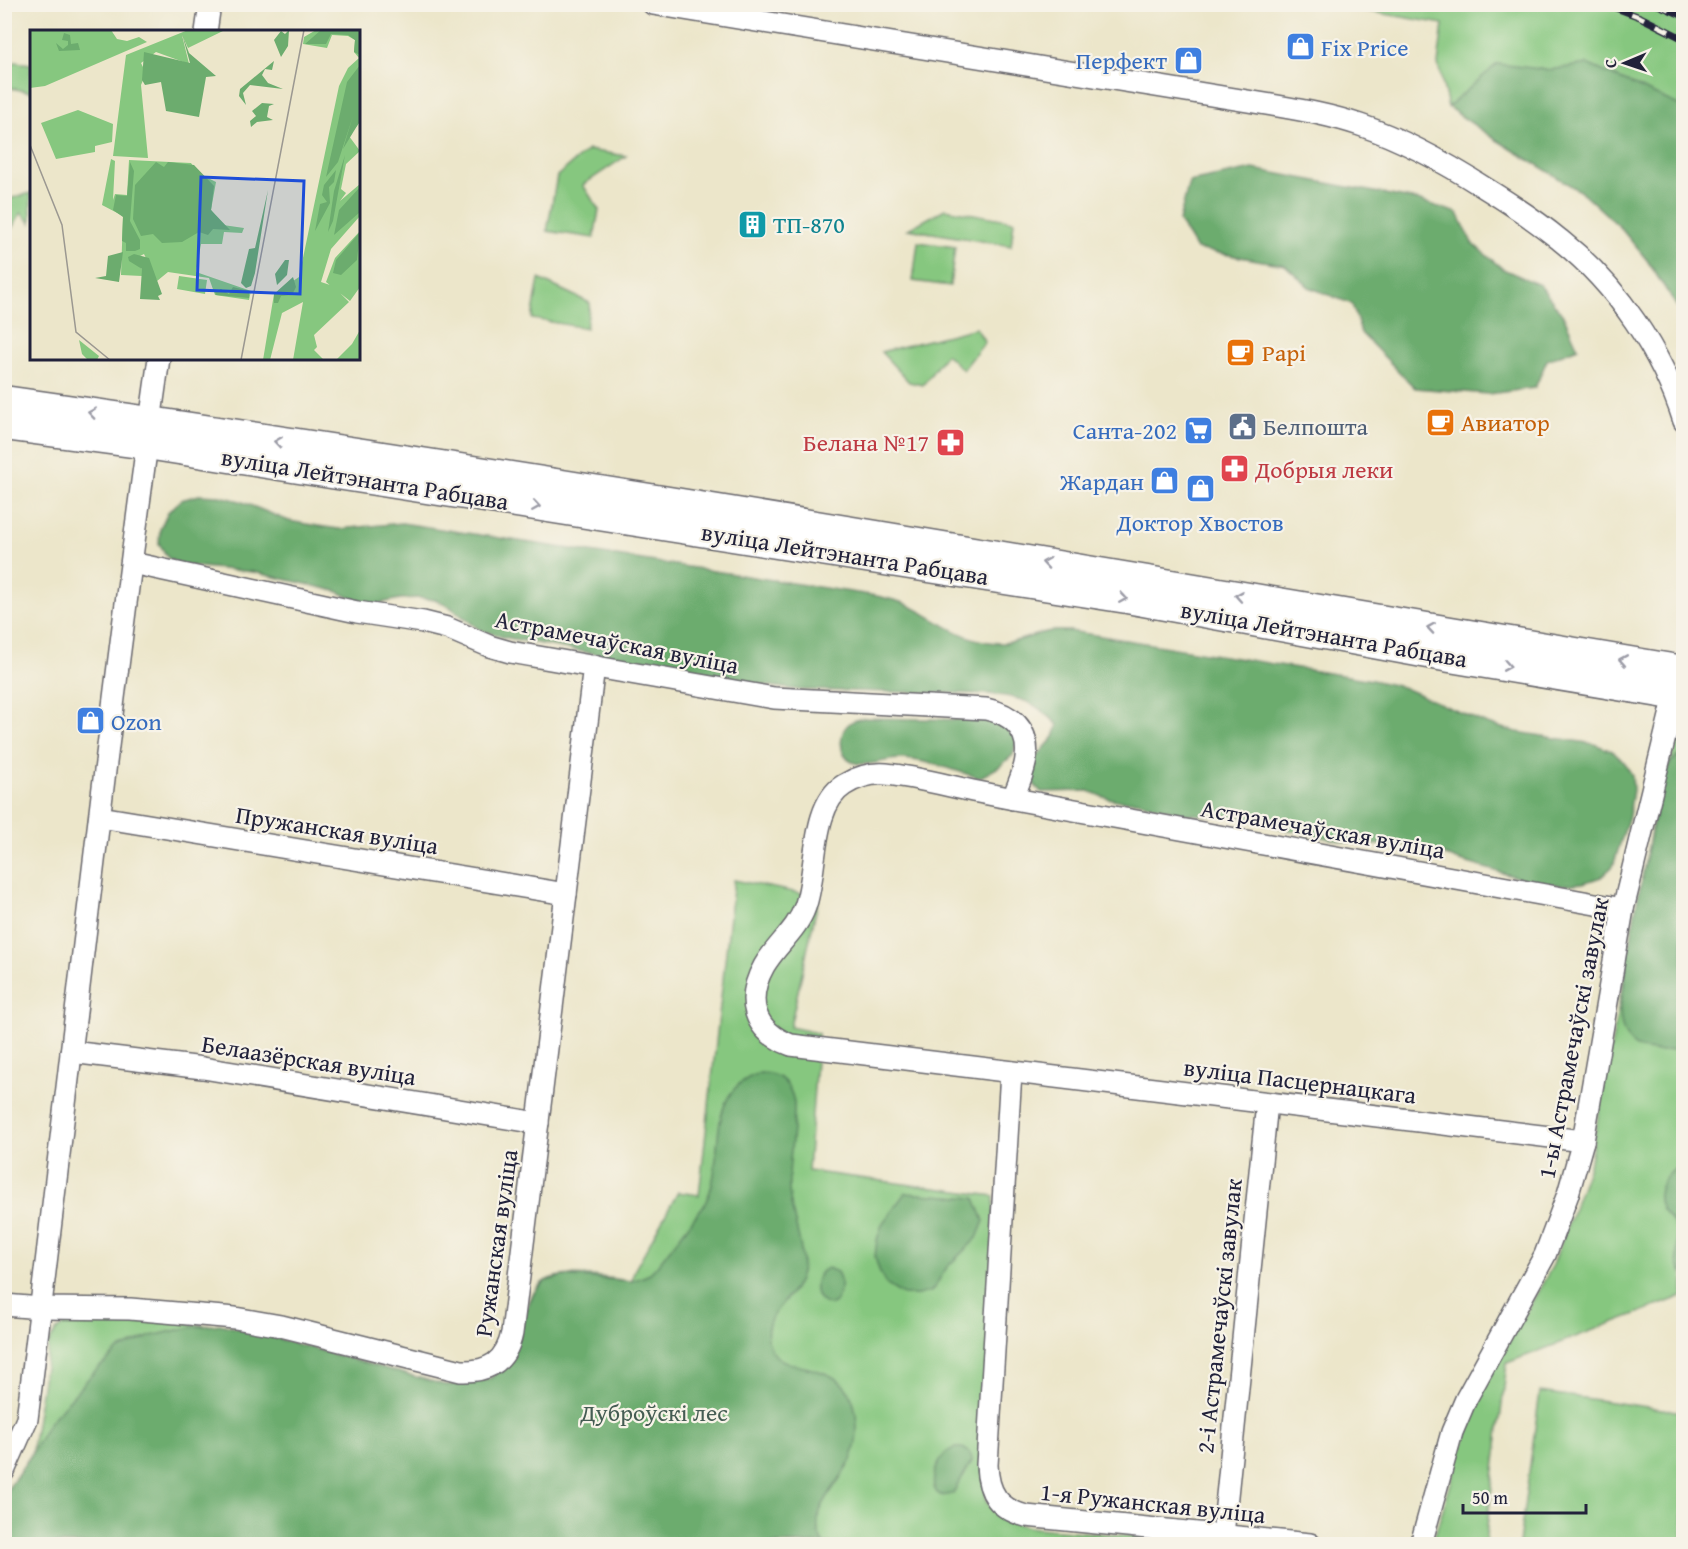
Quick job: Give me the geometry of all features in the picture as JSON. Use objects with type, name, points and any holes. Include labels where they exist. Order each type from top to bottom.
[{"type":"highway","name":"вуліца Лейтэнанта Рабцава","points":[[4,401],[148,433],[1127,598],[1449,657],[1681,677]]},
{"type":"highway","name":"вуліца Лейтэнанта Рабцава","points":[[4,425],[148,433]]},
{"type":"street","points":[[206,30],[210,4]]},
{"type":"street","points":[[652,4],[1272,105],[1359,124],[1401,140],[1462,173],[1528,216],[1561,240],[1592,269],[1623,304],[1645,339],[1665,375],[1683,421]]},
{"type":"street","points":[[4,1471],[27,1419],[159,360]]},
{"type":"street","name":"Астрамечаўская вуліца","points":[[132,563],[357,612],[423,622],[447,628],[489,646],[774,698],[986,709],[1000,712],[1011,717],[1022,730],[1025,745],[1026,758],[1013,799]]},
{"type":"street","name":"Ружанская вуліца","points":[[4,1305],[41,1308],[130,1309],[235,1318],[329,1337],[461,1371],[483,1369],[494,1365],[504,1356],[509,1345],[538,1123],[594,666]]},
{"type":"street","name":"1-ы Астрамечаўскі завулак","points":[[1421,1545],[1452,1432],[1466,1399],[1545,1255],[1568,1194],[1583,1141],[1623,909],[1681,677]]},
{"type":"street","name":"Астрамечаўская вуліца","points":[[821,823],[830,798],[837,790],[856,778],[869,775],[899,776],[1013,799],[1623,909]]},
{"type":"street","name":"Пружанская вуліца","points":[[100,818],[566,894]]},
{"type":"street","name":"вуліца Пасцернацкага","points":[[821,823],[806,906],[799,921],[766,962],[755,989],[754,1004],[757,1018],[765,1030],[776,1039],[791,1045],[1583,1141]]},
{"type":"street","name":"Белаазёрская вуліца","points":[[71,1052],[203,1068],[538,1123]]},
{"type":"street","name":"1-я Ружанская вуліца","points":[[1011,1072],[987,1466],[989,1484],[997,1499],[1005,1507],[1026,1516],[1310,1545]]},
{"type":"street","name":"2-і Астрамечаўскі завулак","points":[[1223,1535],[1267,1102]]},
{"type":"green space","points":[[1332,5],[1683,5],[1683,316],[1647,260],[1619,226],[1583,193],[1448,107],[1438,64],[1443,24]]},
{"type":"green space","points":[[15,62],[30,64],[30,92],[5,87],[5,68]]},
{"type":"green space","points":[[1497,64],[1550,70],[1587,64],[1683,107],[1683,316],[1647,260],[1619,226],[1583,193],[1448,107]]},
{"type":"green space","points":[[588,150],[626,156],[583,185],[599,210],[594,238],[547,231],[557,176]]},
{"type":"green space","points":[[1253,169],[1417,200],[1458,213],[1472,243],[1503,269],[1540,285],[1564,317],[1578,348],[1547,360],[1535,388],[1488,394],[1415,388],[1361,333],[1352,304],[1309,287],[1285,265],[1196,249],[1179,221],[1189,182]]},
{"type":"green space","points":[[30,193],[30,222],[21,213],[5,239],[5,200]]},
{"type":"green space","points":[[945,209],[1014,221],[1011,246],[908,229]]},
{"type":"green space","points":[[918,242],[955,247],[950,286],[913,281]]},
{"type":"green space","points":[[539,279],[590,303],[586,328],[532,319]]},
{"type":"green space","points":[[976,328],[985,342],[963,370],[946,354],[923,385],[909,382],[881,352]]},
{"type":"green space","points":[[199,495],[220,496],[240,501],[289,521],[318,526],[339,529],[402,523],[877,596],[904,603],[951,629],[988,642],[1008,643],[1049,631],[1070,631],[1372,680],[1402,687],[1487,724],[1517,732],[1594,744],[1612,751],[1624,762],[1632,775],[1633,790],[1629,816],[1613,866],[1601,877],[1583,883],[1564,885],[1537,883],[1407,844],[1367,845],[1345,842],[1280,828],[1244,817],[1183,814],[1137,801],[1121,801],[1103,797],[1089,791],[1041,792],[1031,781],[1031,763],[1054,737],[1058,725],[1042,710],[1018,699],[988,694],[799,690],[770,686],[503,637],[480,630],[450,607],[435,600],[400,599],[368,606],[336,591],[253,572],[180,565],[168,558],[159,544],[160,529],[168,512],[181,500]]},
{"type":"green space","points":[[863,718],[980,720],[1002,724],[1017,739],[1013,755],[999,767],[979,778],[913,760],[897,759],[858,764],[847,759],[841,743],[846,727],[854,720]]},
{"type":"green space","points":[[1682,733],[1683,1296],[1507,1363],[1485,1544],[1432,1544],[1478,1397],[1553,1265],[1589,1166],[1659,787]]},
{"type":"green space","points":[[1683,755],[1683,1048],[1648,1051],[1632,1044],[1626,1036],[1620,1011],[1635,912],[1660,789],[1671,762]]},
{"type":"green space","name":"Дуброўскі лес","points":[[734,880],[819,897],[790,1027],[818,1033],[808,1171],[994,1196],[986,1501],[1002,1517],[1028,1527],[1224,1544],[5,1544],[5,1493],[31,1455],[49,1342],[56,1331],[67,1322],[80,1318],[131,1314],[261,1334],[445,1385],[462,1384],[490,1378],[503,1367],[517,1342],[532,1296],[545,1281],[554,1277],[576,1275],[632,1281],[634,1271],[678,1192],[699,1195]]},
{"type":"green space","name":"Дуброўскі лес","points":[[760,1073],[767,1073],[783,1080],[790,1089],[794,1102],[789,1188],[802,1263],[798,1282],[770,1321],[768,1340],[774,1354],[785,1361],[831,1376],[844,1386],[853,1403],[857,1429],[851,1460],[820,1511],[819,1533],[824,1544],[5,1544],[5,1493],[31,1455],[48,1424],[94,1372],[119,1350],[151,1336],[220,1324],[445,1385],[467,1384],[491,1378],[509,1361],[528,1305],[536,1290],[546,1281],[563,1276],[632,1281],[648,1275],[656,1267],[704,1205],[711,1187],[719,1130],[729,1095],[741,1082]]},
{"type":"green space","points":[[1683,1164],[1683,1274],[1677,1258],[1676,1229],[1662,1210],[1659,1196],[1663,1182]]},
{"type":"green space","points":[[905,1193],[975,1198],[984,1221],[977,1238],[947,1267],[932,1291],[918,1295],[903,1295],[887,1285],[875,1257],[882,1224]]},
{"type":"green space","points":[[828,1268],[837,1272],[840,1281],[839,1295],[831,1305],[820,1299],[816,1288],[818,1276]]},
{"type":"green space","points":[[1540,1392],[1683,1412],[1683,1544],[1519,1544]]},
{"type":"green space","points":[[955,1448],[967,1450],[972,1461],[953,1493],[943,1495],[937,1493],[934,1487],[936,1469],[940,1460]]},
{"type":"railway","points":[[1605,4],[1640,17],[1684,39]]},
{"type":"railway","points":[[1656,4],[1684,16]]},
{"type":"place","name":"Fix Price","points":[[1300,47]]},
{"type":"place","name":"Перфект","points":[[1188,60]]},
{"type":"place","name":"ТП-870","points":[[752,224]]},
{"type":"place","name":"Papi","points":[[1241,352]]},
{"type":"place","name":"Авиатор","points":[[1440,422]]},
{"type":"place","name":"Белпошта","points":[[1242,426]]},
{"type":"place","name":"Санта-202","points":[[1198,430]]},
{"type":"place","name":"Белана №17","points":[[950,442]]},
{"type":"place","name":"Добрыя леки","points":[[1234,469]]},
{"type":"place","name":"Жардан","points":[[1165,481]]},
{"type":"place","name":"Доктор Хвостов","points":[[1200,489]]},
{"type":"place","name":"Ozon","points":[[90,721]]}]
